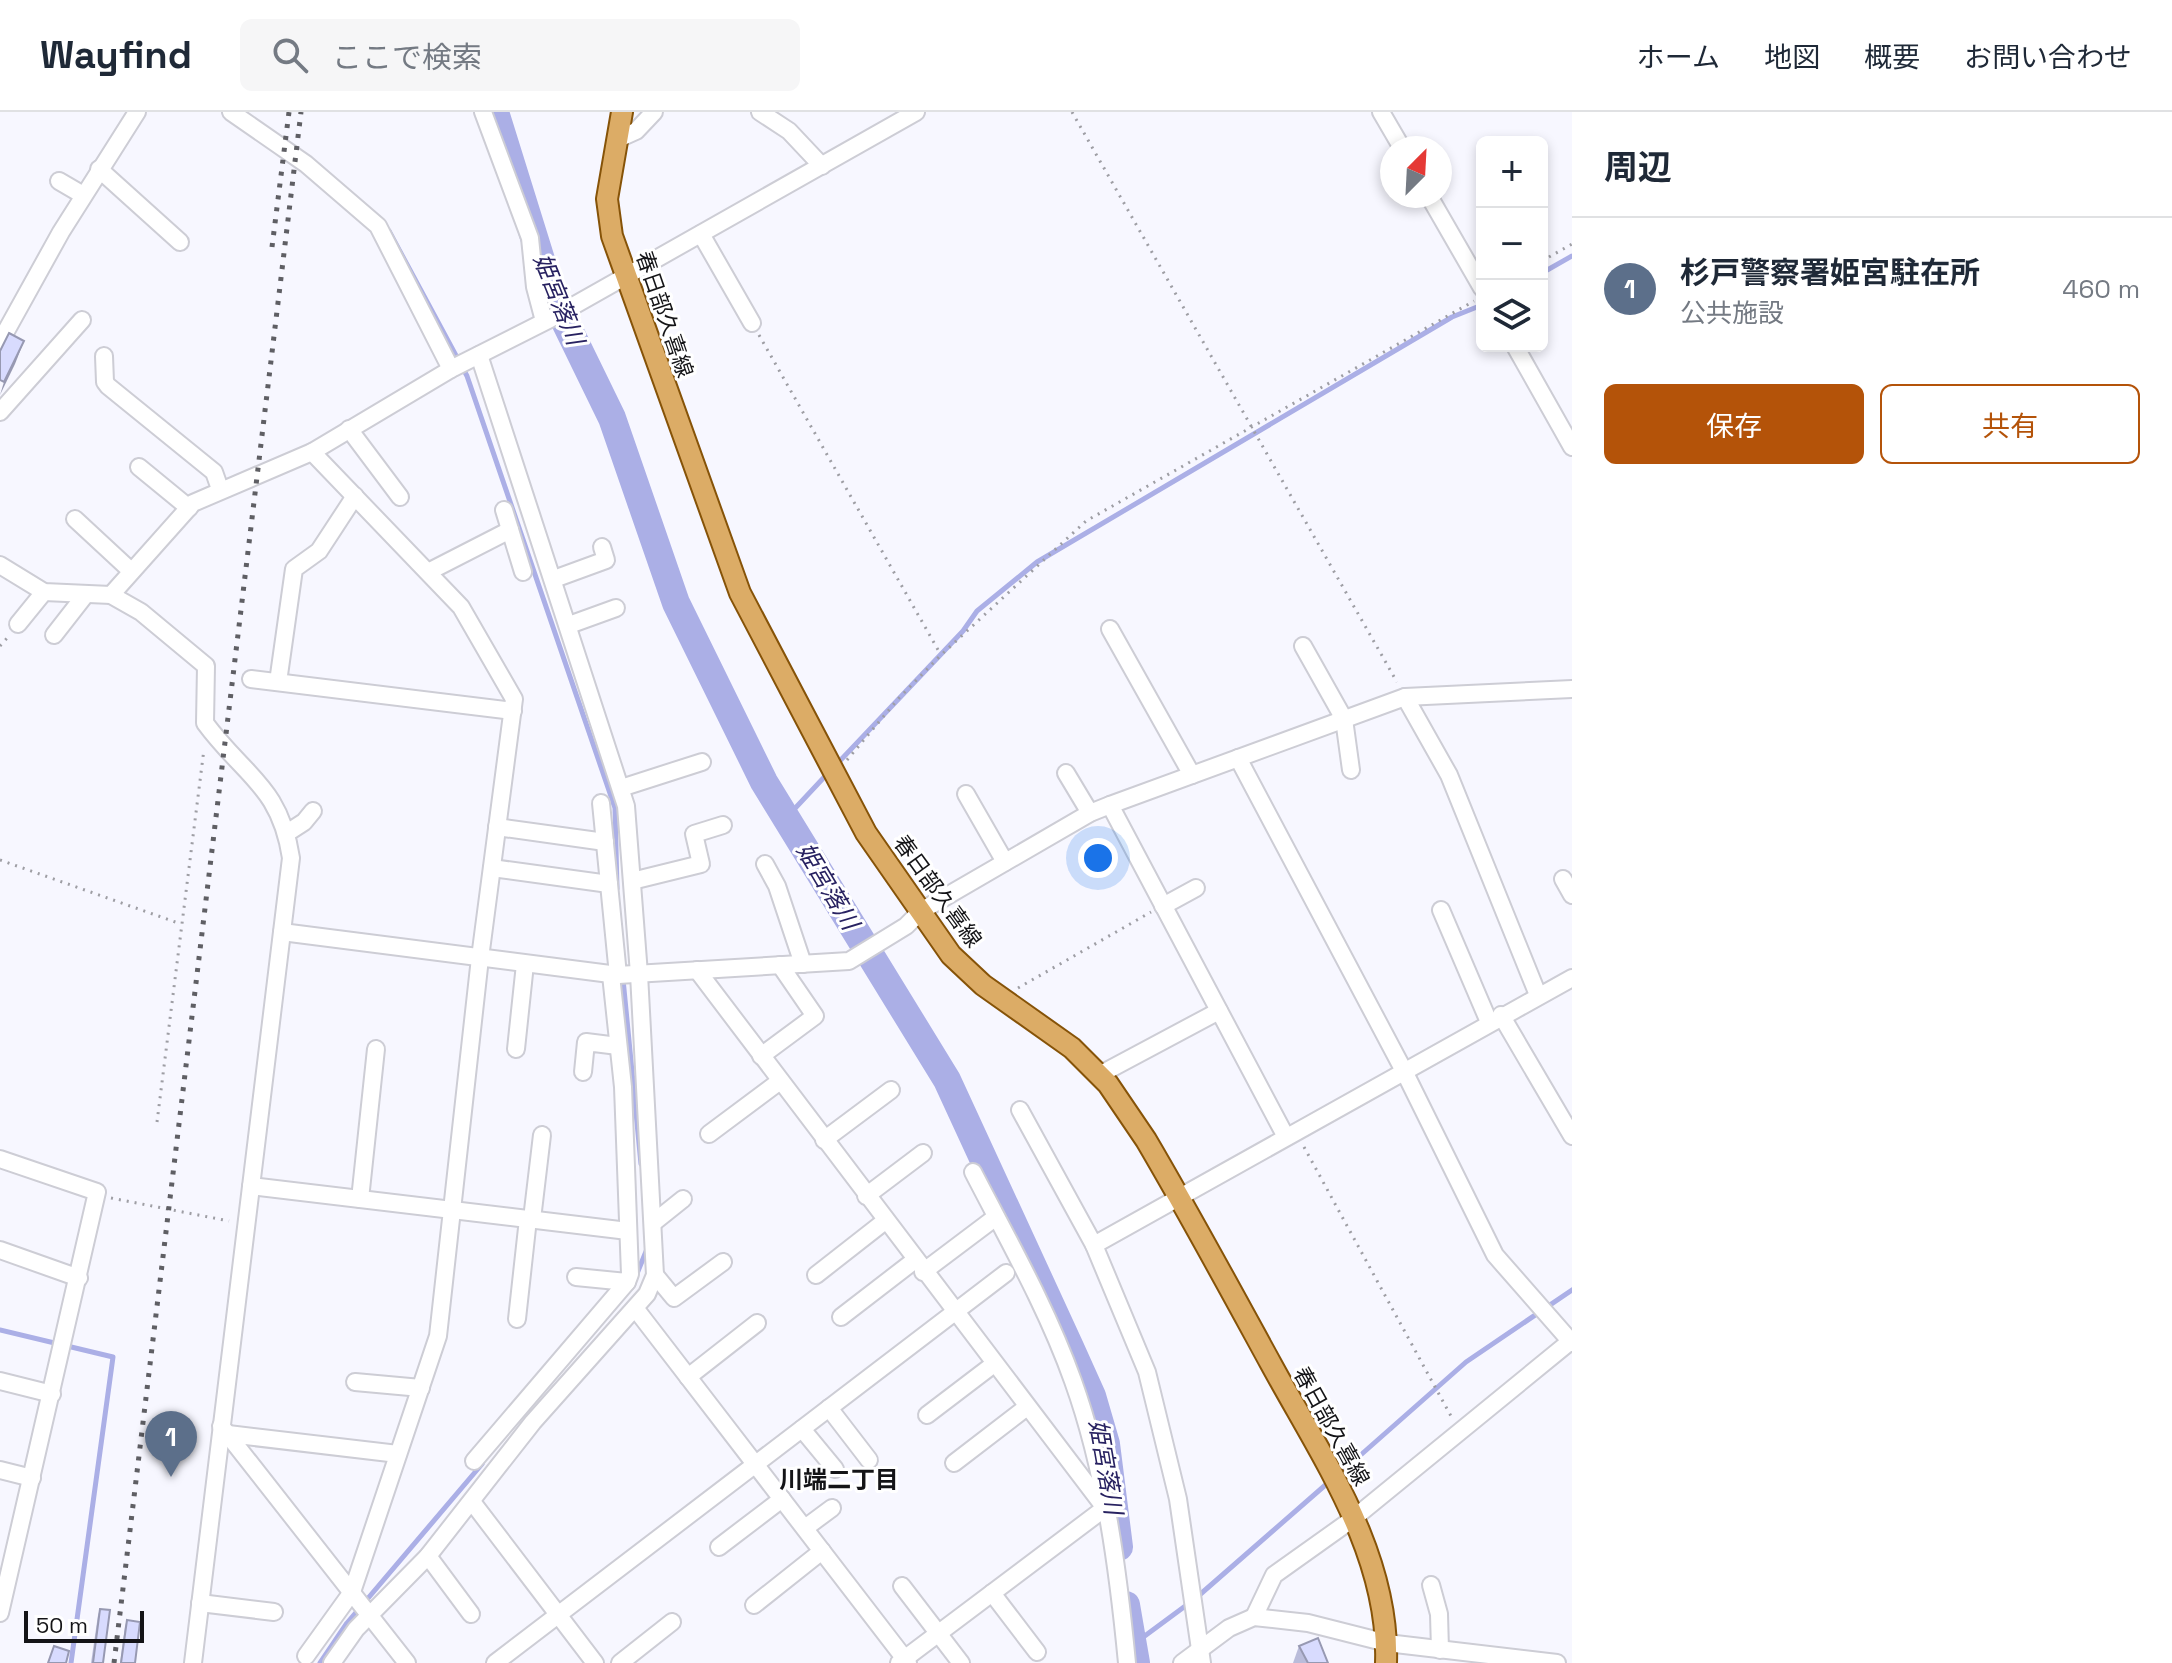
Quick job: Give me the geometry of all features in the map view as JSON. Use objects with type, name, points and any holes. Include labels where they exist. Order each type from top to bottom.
[{"type":"main road","name":"春日部久喜線","points":[[622,112],[607,199],[622,278],[740,593],[837,772],[866,833],[951,955],[1001,998],[1046,1028],[1099,1075],[1146,1140],[1354,1518],[1378,1594],[1386,1653]]},
{"type":"street","points":[[0,342],[5,319],[137,112]]},
{"type":"street","points":[[231,112],[306,164],[378,226],[452,368]]},
{"type":"street","points":[[483,112],[530,238],[535,287],[547,320]]},
{"type":"street","points":[[616,140],[636,131],[654,112]]},
{"type":"street","points":[[760,112],[789,131],[822,166]]},
{"type":"street","points":[[111,595],[130,570],[189,508],[220,489],[277,470],[312,452],[452,368],[547,320],[916,112]]},
{"type":"street","points":[[1381,112],[1395,136]]},
{"type":"street","points":[[99,169],[180,242]]},
{"type":"street","points":[[59,181],[83,195]]},
{"type":"street","points":[[1436,208],[1477,280]]},
{"type":"street","points":[[701,234],[752,323]]},
{"type":"street","points":[[0,412],[82,320]]},
{"type":"street","points":[[1518,352],[1572,447]]},
{"type":"street","points":[[104,356],[108,386],[214,472],[220,489]]},
{"type":"street","points":[[332,1663],[356,1629],[372,1617],[473,1503],[533,1422],[652,1287],[655,1275],[632,881],[621,788],[554,579],[476,356]]},
{"type":"street","points":[[349,429],[400,497]]},
{"type":"street","points":[[306,1656],[354,1595],[438,1336],[480,958],[514,699],[461,607],[312,452]]},
{"type":"street","points":[[139,467],[189,508]]},
{"type":"street","points":[[278,682],[294,569],[319,551],[355,496]]},
{"type":"street","points":[[504,510],[523,572]]},
{"type":"street","points":[[75,519],[130,570]]},
{"type":"street","points":[[428,572],[510,530]]},
{"type":"street","points":[[554,579],[606,560],[602,547]]},
{"type":"street","points":[[0,565],[44,592],[111,595],[152,620],[206,666],[207,726],[261,784],[285,824],[287,833],[291,858],[246,1223],[225,1430],[193,1663]]},
{"type":"street","points":[[18,624],[44,592]]},
{"type":"street","points":[[54,635],[86,594]]},
{"type":"street","points":[[569,625],[616,608]]},
{"type":"street","points":[[1110,629],[1192,775]]},
{"type":"street","points":[[1303,646],[1344,719],[1351,770]]},
{"type":"street","points":[[251,679],[513,711]]},
{"type":"street","points":[[282,932],[614,975],[849,961],[906,926],[921,911],[1090,813],[1110,805],[1405,697],[1572,689]]},
{"type":"street","points":[[1405,697],[1449,775],[1538,995]]},
{"type":"street","points":[[1182,1663],[1202,1655],[1254,1617],[1274,1575],[1354,1518],[1572,1341],[1495,1255],[1404,1071],[1238,758]]},
{"type":"street","points":[[621,788],[702,762]]},
{"type":"street","points":[[1066,773],[1090,813]]},
{"type":"street","points":[[966,794],[1005,862]]},
{"type":"street","points":[[474,1461],[627,1282],[630,1274],[609,884],[601,803]]},
{"type":"street","points":[[1110,805],[1219,1011],[1291,1134]]},
{"type":"street","points":[[287,833],[304,822],[313,811]]},
{"type":"street","points":[[632,881],[701,864],[694,834],[723,825]]},
{"type":"street","points":[[497,827],[605,842]]},
{"type":"street","points":[[765,864],[777,886],[803,964]]},
{"type":"street","points":[[492,868],[609,884]]},
{"type":"street","points":[[1563,879],[1572,895]]},
{"type":"street","points":[[1163,906],[1196,888]]},
{"type":"street","points":[[1441,910],[1495,1019],[1572,1136]]},
{"type":"street","points":[[516,1049],[525,964]]},
{"type":"street","points":[[761,1056],[815,1016],[780,965]]},
{"type":"street","points":[[697,970],[1105,1508]]},
{"type":"street","points":[[1094,1245],[1572,978]]},
{"type":"street","points":[[1099,1075],[1219,1011]]},
{"type":"street","points":[[583,1072],[586,1042],[618,1046]]},
{"type":"street","points":[[360,1199],[376,1049]]},
{"type":"street","points":[[709,1134],[780,1081]]},
{"type":"street","points":[[824,1140],[891,1090]]},
{"type":"street","points":[[1020,1110],[1094,1245],[1147,1372],[1165,1437],[1202,1655]]},
{"type":"street","points":[[517,1319],[542,1135]]},
{"type":"street","points":[[866,1196],[923,1153]]},
{"type":"street","points":[[0,1159],[97,1192],[32,1478],[6,1562],[0,1613]]},
{"type":"street","points":[[973,1172],[1022,1264],[1072,1378],[1105,1508],[1127,1663]]},
{"type":"street","points":[[251,1186],[628,1231]]},
{"type":"street","points":[[653,1223],[683,1199]]},
{"type":"street","points":[[841,1317],[996,1217]]},
{"type":"street","points":[[816,1275],[885,1221]]},
{"type":"street","points":[[0,1250],[79,1278]]},
{"type":"street","points":[[655,1275],[674,1298],[723,1262]]},
{"type":"street","points":[[497,1662],[1006,1273]]},
{"type":"street","points":[[576,1277],[627,1282]]},
{"type":"street","points":[[635,1308],[904,1662],[1105,1508]]},
{"type":"street","points":[[688,1377],[757,1323]]},
{"type":"street","points":[[927,1415],[994,1364]]},
{"type":"street","points":[[0,1381],[52,1394]]},
{"type":"street","points":[[355,1382],[421,1388]]},
{"type":"street","points":[[954,1463],[1027,1407]]},
{"type":"street","points":[[829,1408],[869,1460]]},
{"type":"street","points":[[802,1429],[835,1469]]},
{"type":"street","points":[[225,1430],[398,1454]]},
{"type":"street","points":[[225,1430],[407,1663]]},
{"type":"street","points":[[0,1470],[32,1478]]},
{"type":"street","points":[[719,1547],[782,1499]]},
{"type":"street","points":[[473,1503],[595,1663]]},
{"type":"street","points":[[805,1528],[832,1508]]},
{"type":"street","points":[[754,1605],[822,1551]]},
{"type":"street","points":[[428,1556],[471,1614]]},
{"type":"street","points":[[1431,1585],[1439,1614],[1440,1650]]},
{"type":"street","points":[[902,1586],[961,1663]]},
{"type":"street","points":[[992,1593],[1037,1652]]},
{"type":"street","points":[[200,1603],[274,1612]]},
{"type":"street","points":[[1254,1617],[1308,1623],[1386,1653],[1440,1650],[1557,1663]]},
{"type":"street","points":[[620,1663],[672,1622]]},
{"type":"path","points":[[1072,112],[1405,697]]},
{"type":"path","points":[[1548,258],[1572,244]]},
{"type":"path","points":[[837,772],[899,698],[941,655],[1086,521],[1476,299]]},
{"type":"path","points":[[752,323],[941,655]]},
{"type":"path","points":[[157,1122],[207,726]]},
{"type":"path","points":[[0,860],[182,924]]},
{"type":"path","points":[[1001,998],[1163,906]]},
{"type":"path","points":[[1291,1134],[1460,1432]]},
{"type":"path","points":[[97,1192],[122,1202],[246,1223]]},
{"type":"building","points":[[9,333],[24,341],[4,382],[0,380],[0,351]]},
{"type":"building","points":[[100,1609],[110,1610],[103,1663],[93,1663]]},
{"type":"building","points":[[127,1620],[140,1622],[135,1663],[121,1663]]},
{"type":"building","points":[[1318,1638],[1328,1663],[1308,1663],[1299,1646]]},
{"type":"building","points":[[54,1646],[69,1651],[66,1663],[48,1663]]},
{"type":"waterway","name":"姫宮落川","points":[[495,112],[552,295],[612,418],[676,603],[764,782],[947,1080],[1092,1396],[1106,1444],[1119,1547]]},
{"type":"waterway","points":[[389,231],[467,376],[615,808],[617,889]]},
{"type":"waterway","points":[[1548,270],[1572,256]]},
{"type":"waterway","points":[[836,765],[963,631],[977,611],[1037,562],[1452,317],[1476,307]]},
{"type":"waterway","points":[[786,818],[829,772]]},
{"type":"waterway","points":[[623,979],[641,1164]]},
{"type":"waterway","points":[[634,1281],[647,1249]]},
{"type":"waterway","points":[[1338,1475],[1466,1362],[1572,1290]]},
{"type":"waterway","points":[[0,1330],[113,1357],[71,1663]]},
{"type":"waterway","points":[[320,1663],[347,1623],[482,1464]]},
{"type":"waterway","points":[[1196,1598],[1330,1481]]},
{"type":"waterway","points":[[1133,1641],[1142,1638],[1188,1604]]},
{"type":"waterway","name":"姫宮落川","points":[[1126,1605],[1136,1663]]},
{"type":"railway","points":[[272,247],[289,112]]},
{"type":"railway","points":[[114,1663],[301,112]]},
{"type":"place","name":"杉戸警察署姫宮駐在所","points":[[171,1477]]},
{"type":"district","name":"川端二丁目","points":[[839,1479]]}]
